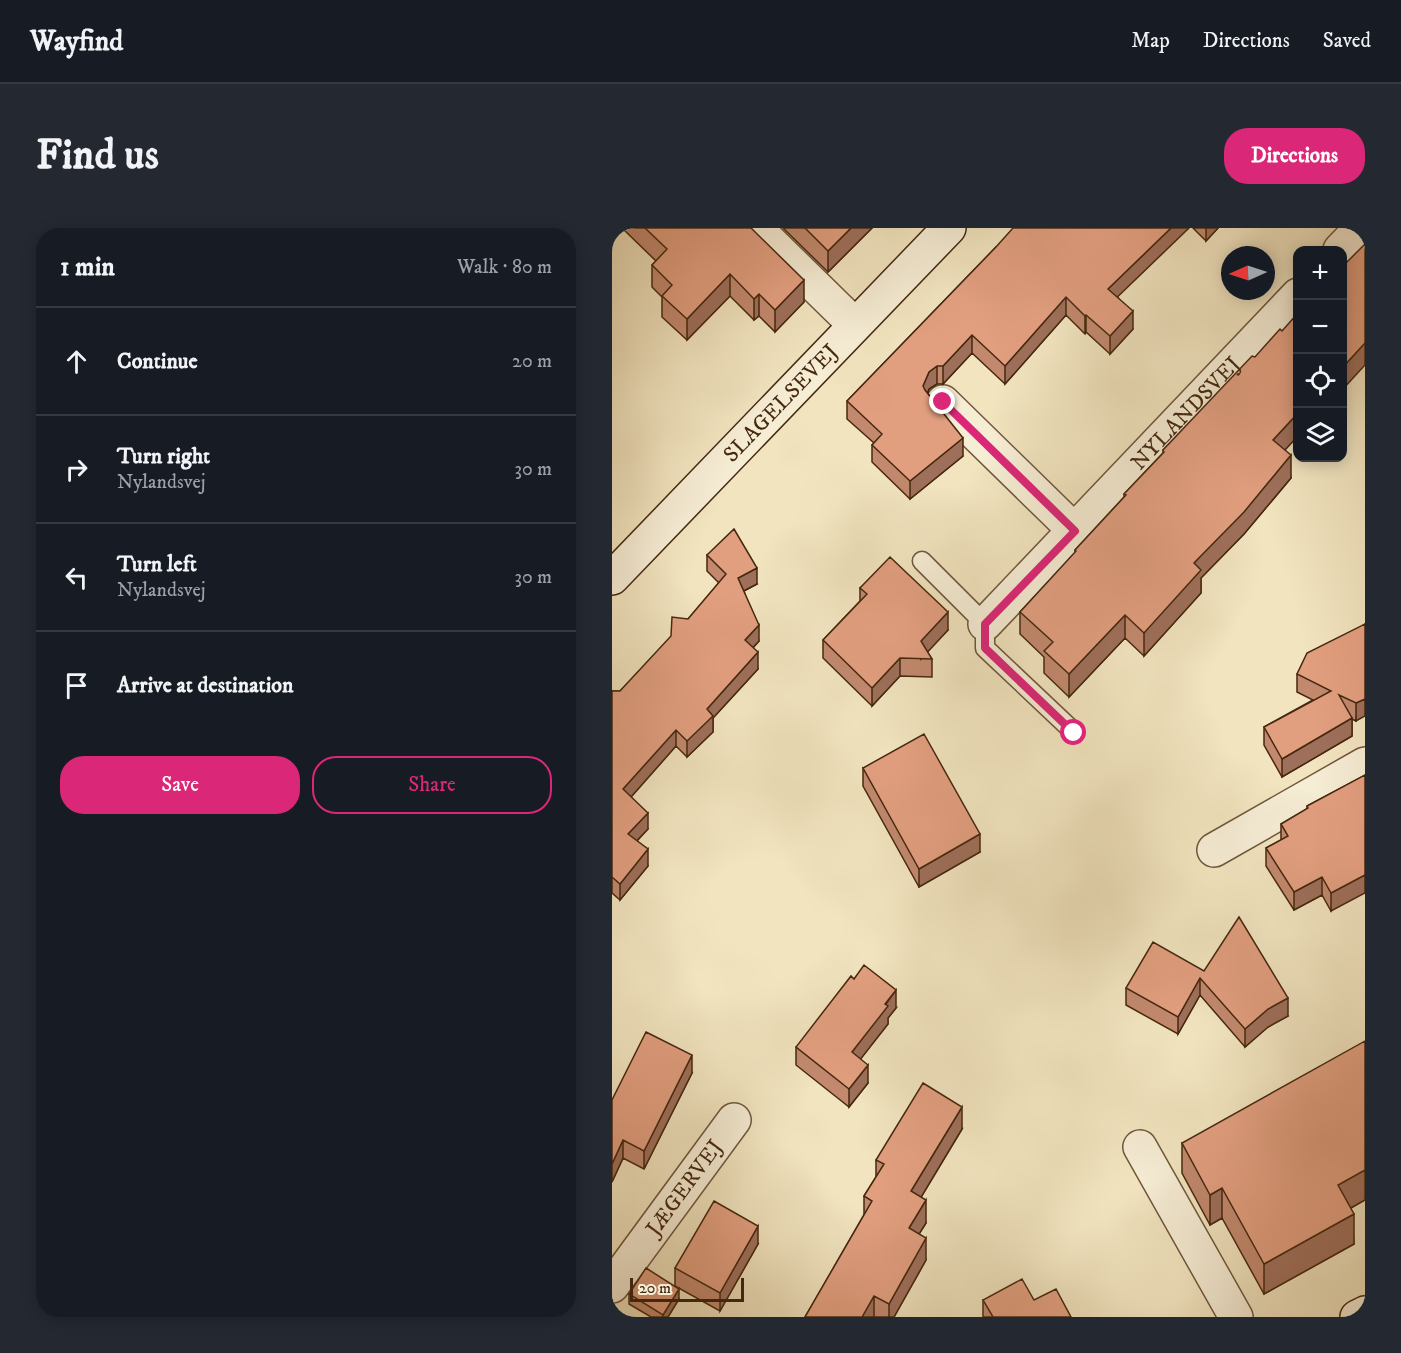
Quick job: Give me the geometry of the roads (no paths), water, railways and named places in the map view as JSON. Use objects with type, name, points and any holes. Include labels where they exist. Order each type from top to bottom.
[{"type":"street","points":[[756,228],[855,325]]},
{"type":"street","name":"SLAGELSEVEJ","points":[[612,578],[949,228]]},
{"type":"street","points":[[1344,246],[1361,228]]},
{"type":"street","name":"NYLANDSVEJ","points":[[985,624],[1293,300]]},
{"type":"street","points":[[943,402],[1075,531]]},
{"type":"street","points":[[1214,850],[1365,764]]},
{"type":"street","name":"JÆGERVEJ","points":[[612,1286],[734,1120]]},
{"type":"street","points":[[1140,1147],[1236,1317]]},
{"type":"street","points":[[1357,1317],[1365,1313]]},
{"type":"lane","points":[[922,561],[985,624],[985,648],[1074,733]]}]
